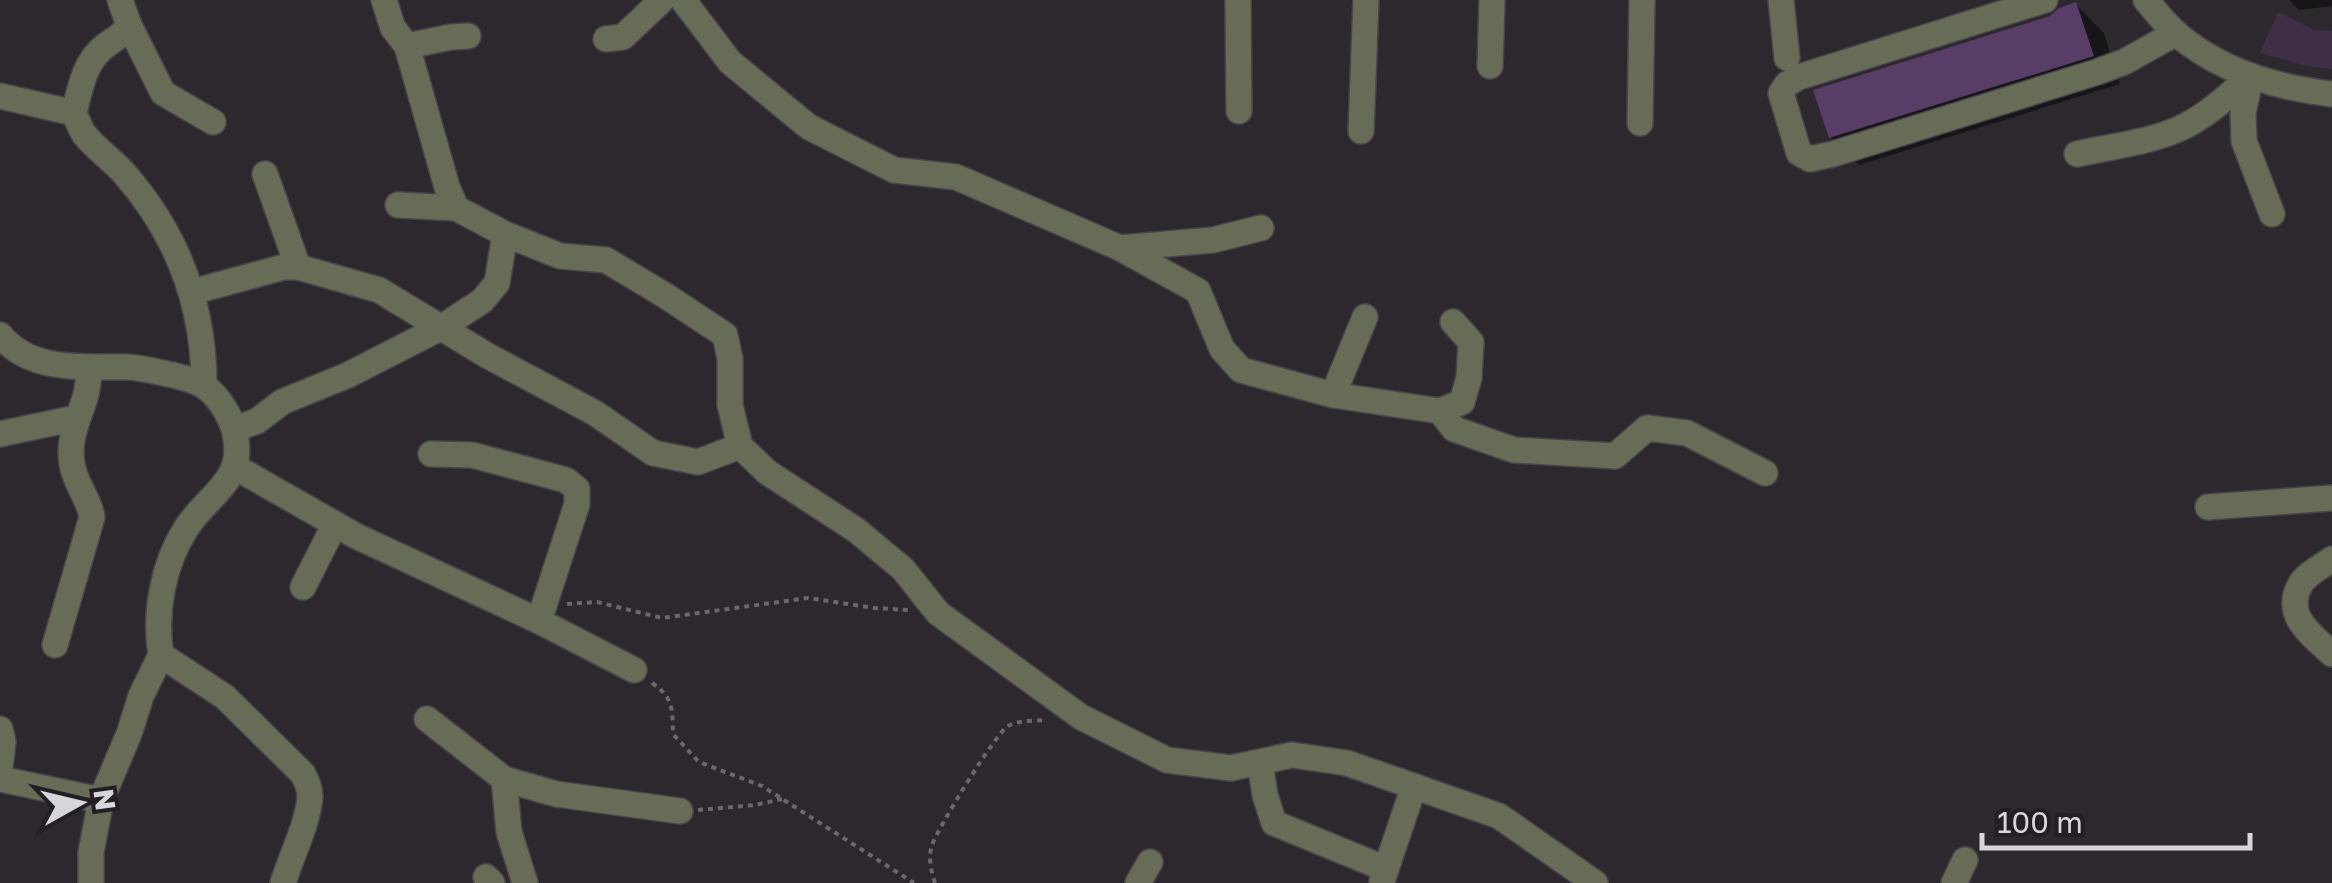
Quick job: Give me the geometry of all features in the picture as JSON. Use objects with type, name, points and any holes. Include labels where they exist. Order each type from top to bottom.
[{"type":"street","points":[[120,0],[162,93],[213,122]]},
{"type":"street","points":[[384,0],[394,28],[407,46],[456,208]]},
{"type":"street","points":[[606,39],[623,37],[662,0]]},
{"type":"street","points":[[682,0],[730,62],[808,127],[894,170],[956,177],[1120,248],[1198,290],[1222,349],[1240,370],[1333,395],[1440,411],[1462,402],[1469,378],[1471,342],[1453,322]]},
{"type":"street","points":[[1238,0],[1240,111]]},
{"type":"street","points":[[1361,131],[1366,0]]},
{"type":"street","points":[[1490,66],[1492,0]]},
{"type":"street","points":[[1640,123],[1642,0]]},
{"type":"street","points":[[1782,0],[1787,58]]},
{"type":"street","points":[[2044,0],[1787,84],[1781,94],[1799,153],[1810,159],[1833,154],[2078,78],[2124,62],[2176,33]]},
{"type":"street","points":[[2146,0],[2176,33],[2204,53],[2251,76],[2332,94]]},
{"type":"street","points":[[129,24],[119,38],[88,62],[74,113],[84,134],[123,172],[154,212],[185,270],[204,356],[204,384]]},
{"type":"street","points":[[407,46],[468,36]]},
{"type":"street","points":[[2077,154],[2187,125],[2251,76]]},
{"type":"street","points":[[2251,76],[2243,113],[2244,140],[2272,214]]},
{"type":"street","points":[[0,96],[74,113]]},
{"type":"street","points":[[264,174],[298,267]]},
{"type":"street","points":[[398,205],[456,208],[560,256],[606,260],[725,335],[730,359],[730,405],[740,446],[767,472],[856,530],[903,569],[938,613],[1081,717],[1167,760],[1231,768],[1292,755],[1347,762],[1499,816],[1595,883]]},
{"type":"street","points":[[1120,248],[1213,240],[1261,228]]},
{"type":"street","points":[[234,429],[257,421],[282,402],[348,375],[442,327],[482,302],[496,283],[506,234]]},
{"type":"street","points":[[192,292],[284,267],[298,267],[380,290],[488,356],[594,412],[653,453],[698,462],[740,446]]},
{"type":"street","points":[[1333,395],[1365,317]]},
{"type":"street","points":[[0,335],[25,357],[62,366],[146,369],[204,384],[216,396],[234,429],[238,449],[236,467],[186,526],[165,575],[158,634],[161,654],[140,696],[129,734],[101,800],[91,852],[91,883]]},
{"type":"street","points":[[55,645],[92,517],[72,467],[70,447],[76,418],[85,400],[90,368]]},
{"type":"street","points":[[1440,411],[1454,430],[1514,450],[1615,456],[1647,428],[1687,433],[1765,473]]},
{"type":"street","points":[[0,434],[76,418]]},
{"type":"street","points":[[431,454],[472,455],[566,480],[577,490],[577,504],[539,621]]},
{"type":"street","points":[[236,467],[356,536],[634,670]]},
{"type":"street","points":[[2208,507],[2332,498]]},
{"type":"street","points":[[303,587],[335,524]]},
{"type":"street","points":[[2332,558],[2300,583],[2295,603],[2297,621],[2332,654]]},
{"type":"street","points":[[161,654],[225,697],[308,784],[306,816],[283,883]]},
{"type":"street","points":[[426,718],[504,779],[556,794],[680,812]]},
{"type":"street","points":[[0,729],[0,768]]},
{"type":"street","points":[[1260,762],[1274,823],[1383,876],[1414,786]]},
{"type":"street","points":[[0,779],[101,800]]},
{"type":"street","points":[[504,779],[509,832],[525,883]]},
{"type":"path","points":[[539,621],[565,604],[597,602],[662,618],[808,598],[938,613]]},
{"type":"path","points":[[634,670],[666,692],[673,734],[699,762],[762,786],[914,883]]},
{"type":"path","points":[[935,883],[930,868],[932,844],[998,734],[1017,723],[1081,717]]},
{"type":"path","points":[[680,812],[782,799]]},
{"type":"shaded area","points":[[2278,12],[2314,30],[2332,31],[2332,69],[2260,53]]},
{"type":"building","points":[[2076,2],[2094,56],[1829,138],[1813,90],[2050,16]]}]
